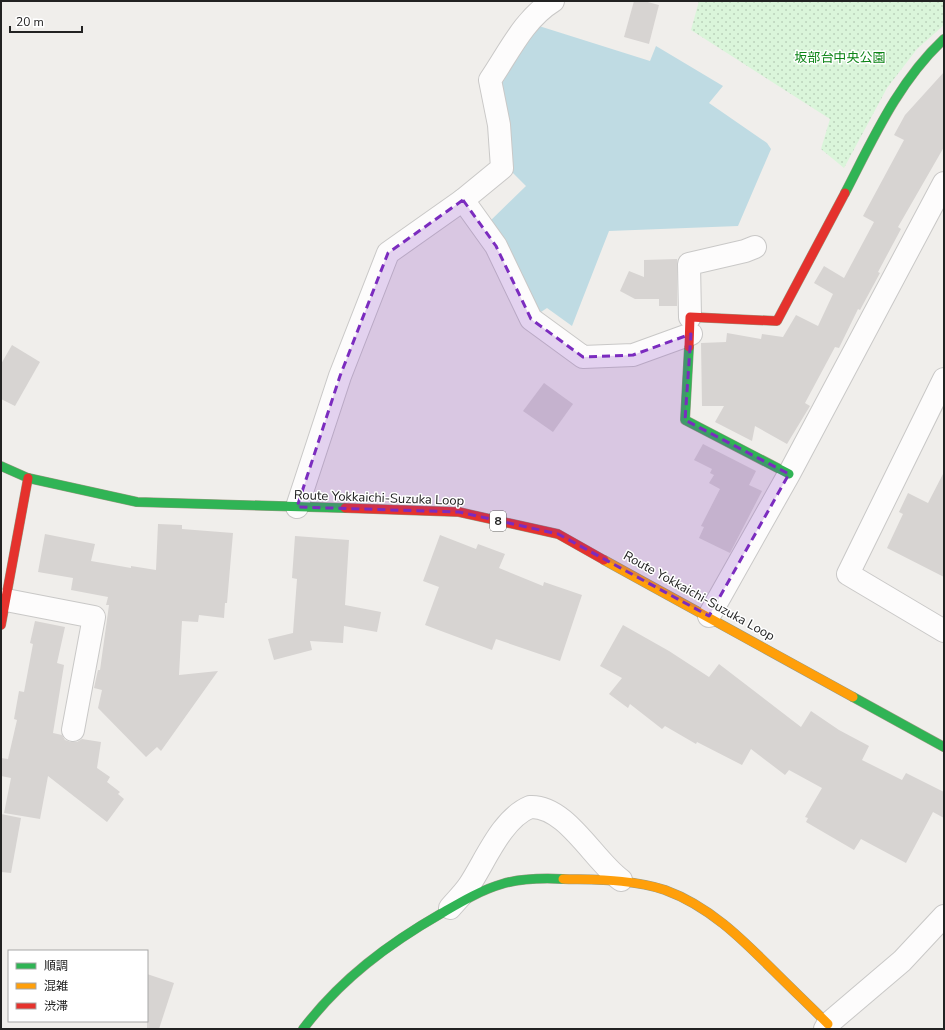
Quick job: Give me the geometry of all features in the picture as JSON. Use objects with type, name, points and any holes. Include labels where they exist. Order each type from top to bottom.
[{"type":"street","points":[[297,507],[340,376],[388,253],[463,200],[502,168],[499,124],[490,80],[527,23],[543,7],[553,1]]},
{"type":"street","points":[[463,200],[496,246],[531,319],[583,357],[633,355],[691,326],[777,321],[893,102],[910,76],[931,51],[944,39]]},
{"type":"street","points":[[709,616],[789,474],[944,183]]},
{"type":"street","points":[[755,247],[746,251],[690,264],[691,326],[685,420],[789,474]]},
{"type":"street","points":[[944,379],[848,574],[944,631]]},
{"type":"street","name":"Route Yokkaichi-Suzuka Loop","points":[[1,466],[28,478],[137,502],[459,512],[558,534],[944,747]]},
{"type":"street","points":[[1,625],[28,478]]},
{"type":"street","points":[[6,600],[94,617],[73,730]]},
{"type":"street","points":[[449,909],[467,888],[488,852],[507,827],[518,815],[530,806],[548,810],[558,816],[574,831],[610,872],[621,880]]},
{"type":"street","points":[[303,1029],[327,999],[367,961],[423,923],[488,888],[515,881],[554,878],[621,880],[652,886],[694,903],[732,928],[827,1026],[902,960],[944,916]]},
{"type":"highlighted area","points":[[463,200],[496,246],[531,319],[583,357],[633,355],[691,334],[685,420],[789,474],[709,616],[558,534],[459,512],[297,507],[340,376],[388,253]]},
{"type":"green space","name":"坂部台中央公園","points":[[699,1],[944,1],[944,25],[917,49],[887,88],[844,168],[821,149],[830,119],[691,30]]},
{"type":"water","points":[[539,26],[650,61],[656,46],[723,86],[709,103],[767,143],[771,149],[738,226],[609,231],[572,326],[547,308],[541,312],[535,306],[487,224],[526,186],[512,172],[501,76]]},
{"type":"building","points":[[634,1],[644,1],[659,5],[649,44],[624,37]]},
{"type":"building","points":[[944,72],[944,147],[898,227],[901,229],[878,272],[880,273],[860,310],[858,309],[839,348],[835,347],[805,403],[810,406],[787,444],[755,426],[752,441],[715,422],[724,406],[702,406],[701,343],[726,342],[727,333],[761,339],[762,334],[783,337],[796,315],[818,326],[833,294],[814,283],[824,266],[844,278],[874,222],[863,216],[904,140],[894,135],[905,115]]},
{"type":"building","points":[[677,259],[677,306],[659,306],[659,299],[635,299],[620,291],[629,271],[644,277],[644,260]]},
{"type":"building","points":[[12,345],[40,362],[15,406],[1,399],[1,364]]},
{"type":"building","points":[[544,383],[573,404],[553,432],[523,411]]},
{"type":"building","points":[[703,444],[756,471],[749,485],[762,491],[730,553],[699,538],[704,527],[701,526],[720,489],[709,483],[714,475],[710,473],[712,469],[694,460]]},
{"type":"building","points":[[944,472],[944,577],[887,548],[903,514],[899,512],[908,493],[928,503]]},
{"type":"building","points":[[158,524],[182,525],[182,529],[233,533],[227,603],[225,603],[224,618],[199,615],[198,622],[182,621],[179,675],[218,671],[161,751],[157,747],[146,757],[98,708],[102,690],[94,688],[98,670],[100,670],[109,605],[106,605],[108,597],[71,590],[73,578],[38,572],[45,534],[95,544],[91,561],[131,568],[131,566],[156,570]]},
{"type":"building","points":[[440,535],[476,549],[478,544],[505,554],[499,568],[543,586],[544,582],[582,595],[560,661],[496,639],[492,650],[425,625],[439,587],[423,581]]},
{"type":"building","points":[[295,536],[349,540],[345,605],[381,612],[377,632],[344,626],[343,643],[310,641],[312,650],[274,660],[268,639],[293,633],[297,579],[292,578]]},
{"type":"building","points":[[35,621],[65,627],[57,663],[64,665],[53,733],[62,735],[65,740],[71,742],[77,742],[82,739],[101,742],[97,768],[110,777],[107,782],[120,792],[118,794],[124,799],[107,822],[48,776],[40,819],[4,813],[11,778],[1,776],[1,758],[8,759],[17,720],[14,719],[19,691],[24,692],[33,644],[30,643]]},
{"type":"building","points":[[623,625],[669,651],[709,677],[719,664],[801,727],[811,711],[839,730],[869,746],[862,760],[902,780],[906,773],[944,792],[944,818],[933,812],[906,863],[861,839],[854,850],[806,822],[808,818],[805,817],[822,788],[789,770],[785,775],[751,749],[742,765],[697,742],[696,744],[665,726],[662,729],[630,704],[628,708],[609,694],[622,678],[600,666]]},
{"type":"building","points":[[1,814],[21,818],[11,873],[1,872]]},
{"type":"building","points":[[148,974],[174,983],[159,1029],[147,1029]]},
{"type":"traffic: fast","points":[[845,193],[876,132],[900,92],[913,74],[944,39]]},
{"type":"traffic: fast","points":[[689,347],[685,420],[789,474]]},
{"type":"traffic: fast","points":[[1,466],[28,478],[137,502],[345,508]]},
{"type":"traffic: fast","points":[[853,697],[944,747]]},
{"type":"traffic: fast","points":[[303,1029],[333,994],[366,964],[403,937],[449,909],[479,893],[510,882],[532,879],[563,879]]},
{"type":"traffic: slow","points":[[604,560],[853,697]]},
{"type":"traffic: slow","points":[[563,879],[627,882],[653,886],[681,897],[696,905],[724,924],[737,935],[828,1024]]},
{"type":"traffic: jam","points":[[689,347],[690,317],[777,321],[845,193]]},
{"type":"traffic: jam","points":[[1,625],[28,478]]},
{"type":"traffic: jam","points":[[345,508],[459,512],[558,534],[604,560]]}]
